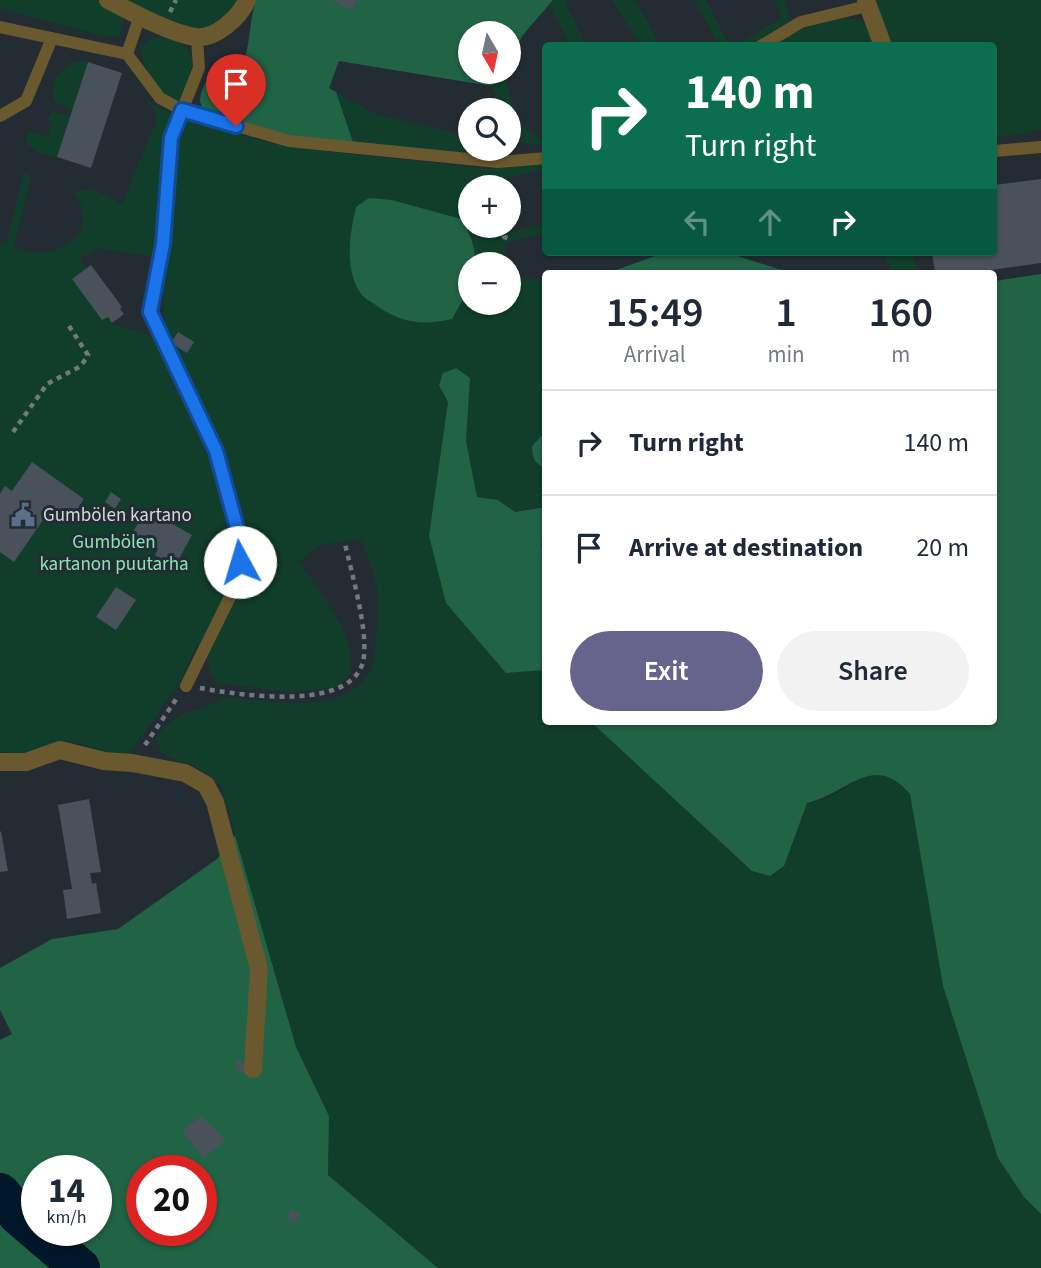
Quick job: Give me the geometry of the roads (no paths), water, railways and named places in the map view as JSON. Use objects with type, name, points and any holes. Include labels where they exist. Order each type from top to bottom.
[{"type":"street","points":[[108,0],[140,16],[197,38],[214,33],[232,21],[247,0]]},
{"type":"street","points":[[867,3],[882,42]]},
{"type":"street","points":[[0,762],[26,762],[60,750],[104,761],[132,763],[185,774],[206,785],[215,802],[260,969],[253,1069]]},
{"type":"lane","points":[[768,42],[801,22],[867,3]]},
{"type":"lane","points":[[127,54],[140,16]]},
{"type":"lane","points":[[0,27],[127,54],[160,98],[182,110],[289,141],[498,162],[542,158]]},
{"type":"lane","points":[[0,116],[26,101],[52,38]]},
{"type":"lane","points":[[186,686],[230,597],[240,562],[237,528],[216,451],[150,312],[163,244],[171,138],[200,68],[197,38]]},
{"type":"lane","points":[[997,151],[1041,147]]},
{"type":"waterway","points":[[0,1193],[18,1215],[80,1268]]},
{"type":"place","name":"Gumbölen kartano","points":[[23,515]]},
{"type":"park label","name":"Gumbölen kartanon puutarha","points":[[114,553]]}]
